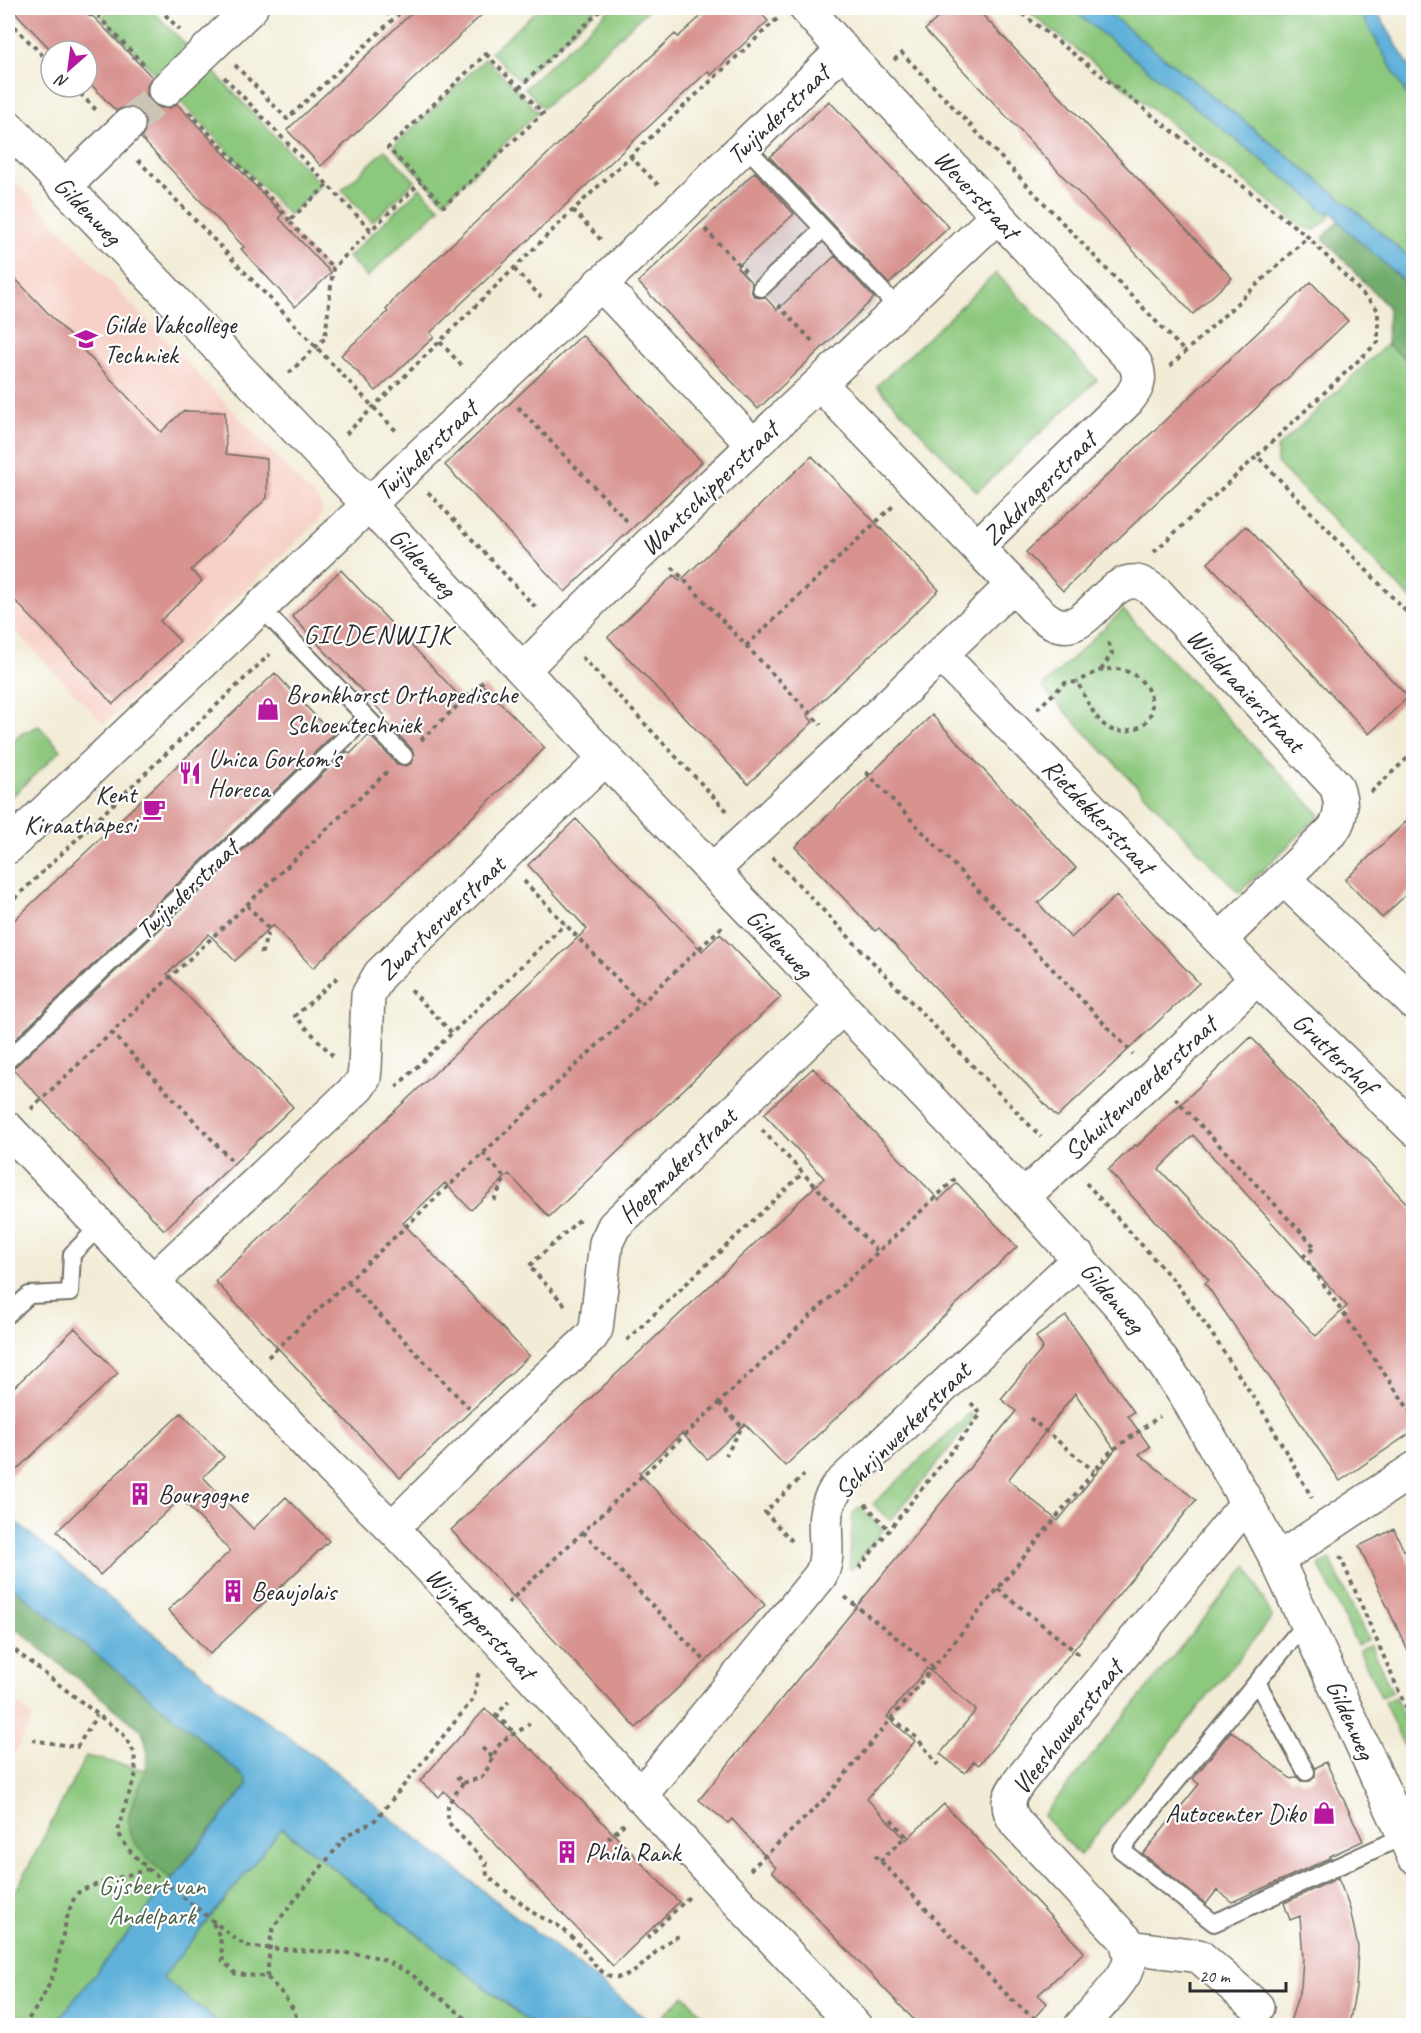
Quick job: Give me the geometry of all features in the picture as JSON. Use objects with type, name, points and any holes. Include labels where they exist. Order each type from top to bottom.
[{"type":"street","points":[[165,90],[251,8]]},
{"type":"street","name":"Weverstraat","points":[[791,13],[843,50],[1135,363],[1140,377],[1139,383]]},
{"type":"street","name":"Twijnderstraat","points":[[8,847],[562,319],[746,147],[843,50]]},
{"type":"street","name":"Gildenweg","points":[[8,127],[1023,1197],[1135,1322],[1188,1399],[1247,1503],[1407,1828]]},
{"type":"street","points":[[64,186],[122,131]]},
{"type":"street","name":"Wantschipperstraat","points":[[516,662],[559,633],[753,445],[900,310],[997,216]]},
{"type":"street","points":[[611,273],[753,445]]},
{"type":"street","name":"Zakdragerstraat","points":[[713,870],[1013,585],[977,547],[1127,401],[1139,383]]},
{"type":"street","points":[[820,384],[977,547]]},
{"type":"street","points":[[1013,585],[1052,622],[1068,626],[1084,618],[1116,589],[1126,583],[1137,582]]},
{"type":"street","name":"Wieldraaierstraat","points":[[1137,582],[1157,593],[1336,786],[1341,797],[1341,808]]},
{"type":"street","name":"Rietdekkerstraat","points":[[940,655],[1257,978]]},
{"type":"street","name":"Zwartververstraat","points":[[153,1281],[358,1087],[364,1078],[368,995],[373,984],[388,966],[606,758]]},
{"type":"street","points":[[1220,940],[1333,830],[1339,820],[1341,808]]},
{"type":"street","points":[[1284,879],[1413,1003]]},
{"type":"street","name":"Schuitenvoerderstraat","points":[[1023,1197],[1257,978]]},
{"type":"street","name":"Gruttershof","points":[[1257,978],[1413,1129]]},
{"type":"street","name":"Hoepmakerstraat","points":[[392,1528],[594,1333],[606,1243],[614,1226],[842,1008]]},
{"type":"street","name":"Wijnkoperstraat","points":[[8,1129],[312,1449],[392,1528],[553,1698],[640,1796],[855,2025]]},
{"type":"street","name":"Schrijnwerkerstraat","points":[[640,1796],[824,1570],[827,1506],[837,1487],[1080,1258]]},
{"type":"street","points":[[1277,1560],[1413,1469]]},
{"type":"street","name":"Vleeshouwerstraat","points":[[1129,1947],[1126,1940],[1017,1824],[1009,1810],[1008,1802],[1017,1785],[1247,1503]]},
{"type":"street","points":[[1081,2025],[1123,1976],[1130,1963],[1129,1947],[1198,1956],[1257,2007]]},
{"type":"lane","points":[[746,147],[900,310]]},
{"type":"lane","points":[[761,288],[823,229]]},
{"type":"lane","points":[[261,607],[404,756]]},
{"type":"lane","name":"Twijnderstraat","points":[[8,1060],[366,718]]},
{"type":"lane","points":[[8,1314],[29,1294],[70,1293],[72,1254],[100,1226]]},
{"type":"lane","points":[[1307,1621],[1121,1850],[1214,1923],[1407,1828]]},
{"type":"lane","points":[[1257,1683],[1306,1772]]},
{"type":"path","points":[[98,16],[107,8]]},
{"type":"path","points":[[159,8],[287,119],[405,8]]},
{"type":"path","points":[[519,88],[603,8]]},
{"type":"path","points":[[1015,8],[1308,237],[1378,310],[1378,342],[1151,555],[1137,582]]},
{"type":"path","points":[[386,12],[392,19]]},
{"type":"path","points":[[322,456],[630,156],[791,13]]},
{"type":"path","points":[[8,20],[39,52]]},
{"type":"path","points":[[208,49],[327,185],[371,230]]},
{"type":"path","points":[[887,67],[902,53],[1185,352]]},
{"type":"path","points":[[486,54],[519,88],[543,112],[444,206],[388,148],[486,54]]},
{"type":"path","points":[[321,77],[326,82]]},
{"type":"path","points":[[86,99],[108,122],[122,131],[315,347],[431,468],[418,482],[750,835],[1096,1192],[1161,1266],[1201,1319],[1267,1418],[1327,1527],[1413,1726]]},
{"type":"path","points":[[630,156],[681,208]]},
{"type":"path","points":[[282,366],[289,373],[325,338],[333,268],[421,182]]},
{"type":"path","points":[[327,185],[289,221],[333,268]]},
{"type":"path","points":[[573,210],[611,273]]},
{"type":"path","points":[[1139,383],[1165,371],[1308,237]]},
{"type":"path","points":[[514,269],[562,319]]},
{"type":"path","points":[[496,383],[1315,1246],[1304,1256],[1413,1417]]},
{"type":"path","points":[[1257,456],[1413,620]]},
{"type":"path","points":[[746,646],[917,485]]},
{"type":"path","points":[[8,905],[288,636]]},
{"type":"path","points":[[8,1129],[404,756],[516,662]]},
{"type":"path","points":[[1015,730],[1065,683],[1077,682],[1101,670],[1126,671],[1138,678],[1150,690],[1151,712],[1146,721],[1136,729],[1122,732],[1108,728],[1094,714],[1077,682]]},
{"type":"path","points":[[1341,808],[1373,790],[1413,752]]},
{"type":"path","points":[[503,858],[641,1004]]},
{"type":"path","points":[[247,905],[269,929],[260,958]]},
{"type":"path","points":[[245,1378],[746,906]]},
{"type":"path","points":[[388,966],[452,1033]]},
{"type":"path","points":[[111,1032],[254,1184]]},
{"type":"path","points":[[738,1106],[878,1252]]},
{"type":"path","points":[[483,1153],[505,1178],[492,1204]]},
{"type":"path","points":[[267,1977],[274,1926],[347,1835],[373,1822],[383,1811],[474,1698],[478,1675],[494,1636],[583,1532],[963,1170]]},
{"type":"path","points":[[348,1281],[490,1431]]},
{"type":"path","points":[[647,1938],[826,1798],[1110,1452],[1164,1413],[1188,1399]]},
{"type":"path","points":[[719,1403],[742,1427],[726,1455]]},
{"type":"path","points":[[1030,1418],[1094,1471]]},
{"type":"path","points":[[583,1532],[730,1688]]},
{"type":"path","points":[[998,1588],[1106,1676]]},
{"type":"path","points":[[8,1645],[123,1734],[134,1752],[136,1774],[118,1832],[127,1848],[148,1869],[238,1941],[250,1947],[360,1954],[380,1958],[411,1974],[476,2025]]},
{"type":"path","points":[[553,1698],[524,1729],[505,1738],[481,1778],[463,1783],[448,1804],[448,1822],[486,1863],[487,1876],[538,1917],[562,1929],[600,1970],[614,1977],[628,1975],[670,1938],[680,1936]]},
{"type":"path","points":[[32,1740],[77,1747],[97,1715]]},
{"type":"path","points":[[496,1715],[511,1729],[511,1736]]},
{"type":"path","points":[[892,1718],[917,1738],[938,1765]]},
{"type":"path","points":[[482,1748],[492,1757]]},
{"type":"path","points":[[457,1777],[463,1783]]},
{"type":"path","points":[[880,1861],[906,1836],[888,1816]]},
{"type":"path","points":[[875,1855],[1011,2000],[1043,2025]]},
{"type":"path","points":[[23,2025],[47,1993],[71,1907],[78,1893],[89,1887],[148,1869]]},
{"type":"path","points":[[211,1920],[220,1937],[223,1961],[236,1974],[267,1977],[294,2010],[299,2025]]},
{"type":"shaded area","points":[[757,165],[881,297],[823,353],[699,221]]},
{"type":"shaded area","name":"Gilde Vakcollege Techniek","points":[[8,174],[321,504],[322,513],[317,522],[104,724],[8,623]]},
{"type":"shaded area","points":[[8,1696],[33,1717],[8,1767]]},
{"type":"green space","points":[[112,8],[150,8],[188,47],[157,76],[102,17]]},
{"type":"green space","points":[[540,8],[597,8],[520,81],[491,52]]},
{"type":"green space","points":[[611,8],[650,8],[543,108],[525,88]]},
{"type":"green space","points":[[1024,8],[1070,8],[1321,206],[1319,208],[1325,213],[1332,212],[1330,217],[1315,230],[1302,227]]},
{"type":"green space","points":[[1102,8],[1358,8],[1413,106],[1413,261],[1343,200]]},
{"type":"green space","points":[[486,58],[538,112],[444,201],[393,147]]},
{"type":"green space","points":[[211,69],[321,185],[289,215],[179,100]]},
{"type":"green space","points":[[385,150],[415,181],[372,222],[342,190]]},
{"type":"green space","points":[[420,188],[440,208],[367,277],[348,257]]},
{"type":"green space","points":[[1340,220],[1413,289],[1413,365],[1387,344],[1388,307],[1323,238]]},
{"type":"green space","points":[[996,273],[1097,380],[977,492],[877,386]]},
{"type":"green space","points":[[1387,344],[1413,365],[1413,601],[1277,463],[1277,448]]},
{"type":"green space","points":[[1123,610],[1320,815],[1239,893],[1042,687]]},
{"type":"green space","points":[[39,726],[61,750],[8,800],[8,747],[21,734]]},
{"type":"green space","points":[[970,1413],[975,1417],[890,1521],[873,1504]]},
{"type":"green space","points":[[860,1507],[883,1530],[851,1570],[849,1568],[853,1514]]},
{"type":"green space","points":[[1330,1559],[1368,1640],[1357,1645],[1319,1565]]},
{"type":"green space","points":[[1247,1566],[1272,1617],[1080,1855],[1043,1816]]},
{"type":"green space","points":[[8,1583],[193,1732],[247,1780],[247,1786],[171,1879],[140,1850],[128,1826],[129,1814],[147,1762],[147,1747],[141,1730],[8,1622]]},
{"type":"green space","points":[[1371,1645],[1392,1692],[1381,1697],[1359,1650]]},
{"type":"green space","points":[[1395,1697],[1413,1739],[1413,1753],[1408,1755],[1384,1702]]},
{"type":"green space","name":"Gijsbert van Andelpark","points":[[86,1756],[234,1791],[533,2025],[8,2025],[8,1906]]},
{"type":"green space","points":[[684,1995],[712,2025],[654,2025]]},
{"type":"water","points":[[1070,8],[1102,8],[1343,200],[1413,261],[1413,289],[1347,230],[1332,212],[1325,213],[1319,208],[1320,206]]},
{"type":"water","points":[[1358,8],[1375,8],[1413,73],[1413,106]]},
{"type":"water","points":[[8,1516],[217,1685],[336,1772],[388,1816],[654,2025],[533,2025],[282,1828],[162,1978],[222,2025],[54,2025],[247,1786],[247,1780],[193,1732],[8,1583]]},
{"type":"building","points":[[11,8],[85,8],[152,77],[147,85],[147,95],[151,102],[160,108],[170,108],[177,104],[282,214],[279,218],[331,273],[295,307],[241,249],[244,247],[141,138],[146,130],[146,121],[142,112],[133,107],[124,107],[116,111],[99,93],[99,39],[41,39]]},
{"type":"building","points":[[417,8],[489,8],[321,166],[287,130]]},
{"type":"building","points":[[710,8],[756,8],[768,21],[711,75],[708,71],[507,260],[430,333],[434,337],[376,391],[341,355],[388,312],[386,310],[396,297],[675,34],[678,37]]},
{"type":"building","points":[[948,8],[976,8],[1232,278],[1193,314],[925,30]]},
{"type":"building","points":[[829,101],[949,227],[889,284],[770,157]]},
{"type":"building","points":[[755,172],[794,214],[737,267],[752,283],[753,295],[759,298],[765,297],[777,310],[835,256],[874,298],[758,409],[638,282]]},
{"type":"building","name":"Gilde Vakcollege Techniek","points":[[8,271],[161,432],[183,411],[225,412],[226,454],[267,459],[267,498],[191,570],[202,581],[160,621],[180,641],[113,704],[8,593]]},
{"type":"building","points":[[1311,282],[1348,321],[1063,591],[1026,552]]},
{"type":"building","points":[[582,335],[702,462],[565,592],[445,465]]},
{"type":"building","points":[[812,456],[939,590],[807,715],[813,722],[748,784],[608,637],[674,575],[680,581]]},
{"type":"building","points":[[1246,526],[1408,697],[1369,734],[1208,563]]},
{"type":"building","points":[[341,570],[466,703],[484,686],[545,748],[313,968],[273,925],[235,961],[209,934],[167,974],[293,1107],[164,1230],[13,1069],[347,751],[350,754],[369,735],[397,764],[406,766],[412,763],[414,754],[412,749],[384,720],[387,718],[292,616]]},
{"type":"building","points":[[275,673],[333,735],[8,1046],[8,926]]},
{"type":"building","points":[[932,715],[1076,868],[1038,903],[1071,938],[1116,896],[1199,983],[1057,1117],[879,928],[875,931],[795,847]]},
{"type":"building","points":[[1413,815],[1413,888],[1382,918],[1345,880]]},
{"type":"building","points":[[576,819],[702,951],[720,934],[781,997],[549,1217],[509,1174],[471,1210],[445,1183],[403,1223],[529,1356],[400,1478],[215,1281],[587,929],[528,865]]},
{"type":"building","points":[[1251,1037],[1413,1210],[1413,1431],[1340,1481],[1205,1283],[1209,1280],[1108,1170],[1135,1145],[1137,1146]],"holes":[[[1193,1135],[1347,1306],[1316,1336],[1159,1169]]]},
{"type":"building","points":[[813,1068],[939,1200],[957,1183],[1017,1247],[785,1466],[745,1424],[707,1459],[682,1433],[639,1473],[765,1605],[636,1728],[451,1530],[824,1178],[764,1114]]},
{"type":"building","points":[[1066,1316],[1134,1412],[1128,1416],[1150,1447],[1139,1454],[1196,1500],[979,1765],[974,1761],[965,1773],[940,1754],[976,1710],[927,1668],[887,1717],[915,1741],[867,1799],[906,1840],[944,1804],[1084,1952],[1038,1995],[1047,2003],[1028,2025],[919,2025],[772,1871],[776,1868],[732,1819],[728,1823],[699,1800],[1016,1411],[1001,1399],[1043,1348],[1036,1337]],"holes":[[[1075,1393],[1115,1450],[1058,1521],[1008,1480]]]},
{"type":"building","points":[[75,1328],[118,1373],[8,1478],[8,1393]]},
{"type":"building","points":[[181,1413],[224,1457],[203,1477],[253,1529],[286,1497],[329,1541],[210,1654],[168,1610],[230,1551],[181,1498],[100,1575],[57,1531]]},
{"type":"building","points":[[1394,1529],[1413,1571],[1413,1662],[1359,1546]]},
{"type":"building","name":"Phila Rank","points":[[485,1709],[532,1749],[679,1902],[613,1966],[444,1791],[439,1797],[420,1781]]},
{"type":"building","points":[[1231,1731],[1291,1779],[1297,1777],[1301,1781],[1310,1781],[1315,1777],[1315,1768],[1326,1762],[1363,1841],[1232,1902],[1217,1890],[1206,1904],[1143,1854],[1199,1784],[1193,1779]]},
{"type":"building","points":[[1338,1878],[1350,1909],[1358,1947],[1356,1988],[1349,2025],[1289,2025],[1301,1987],[1303,1958],[1300,1916],[1290,1920],[1284,1903]]},
{"type":"tunnel","points":[[128,125],[165,90]]},
{"type":"place","name":"Gilde Vakcollege Techniek","points":[[86,339]]},
{"type":"place","name":"Bronkhorst Orthopedische Schoentechniek","points":[[268,709]]},
{"type":"place","name":"Unica Gorkom's Horeca","points":[[190,773]]},
{"type":"place","name":"Kent Kiraathapesi","points":[[154,809]]},
{"type":"place","name":"Bourgogne","points":[[140,1494]]},
{"type":"place","name":"Beaujolais","points":[[233,1591]]},
{"type":"place","name":"Autocenter Diko","points":[[1324,1813]]},
{"type":"place","name":"Phila Rank","points":[[567,1852]]},
{"type":"district","name":"GILDENWIJK","points":[[378,634]]}]
